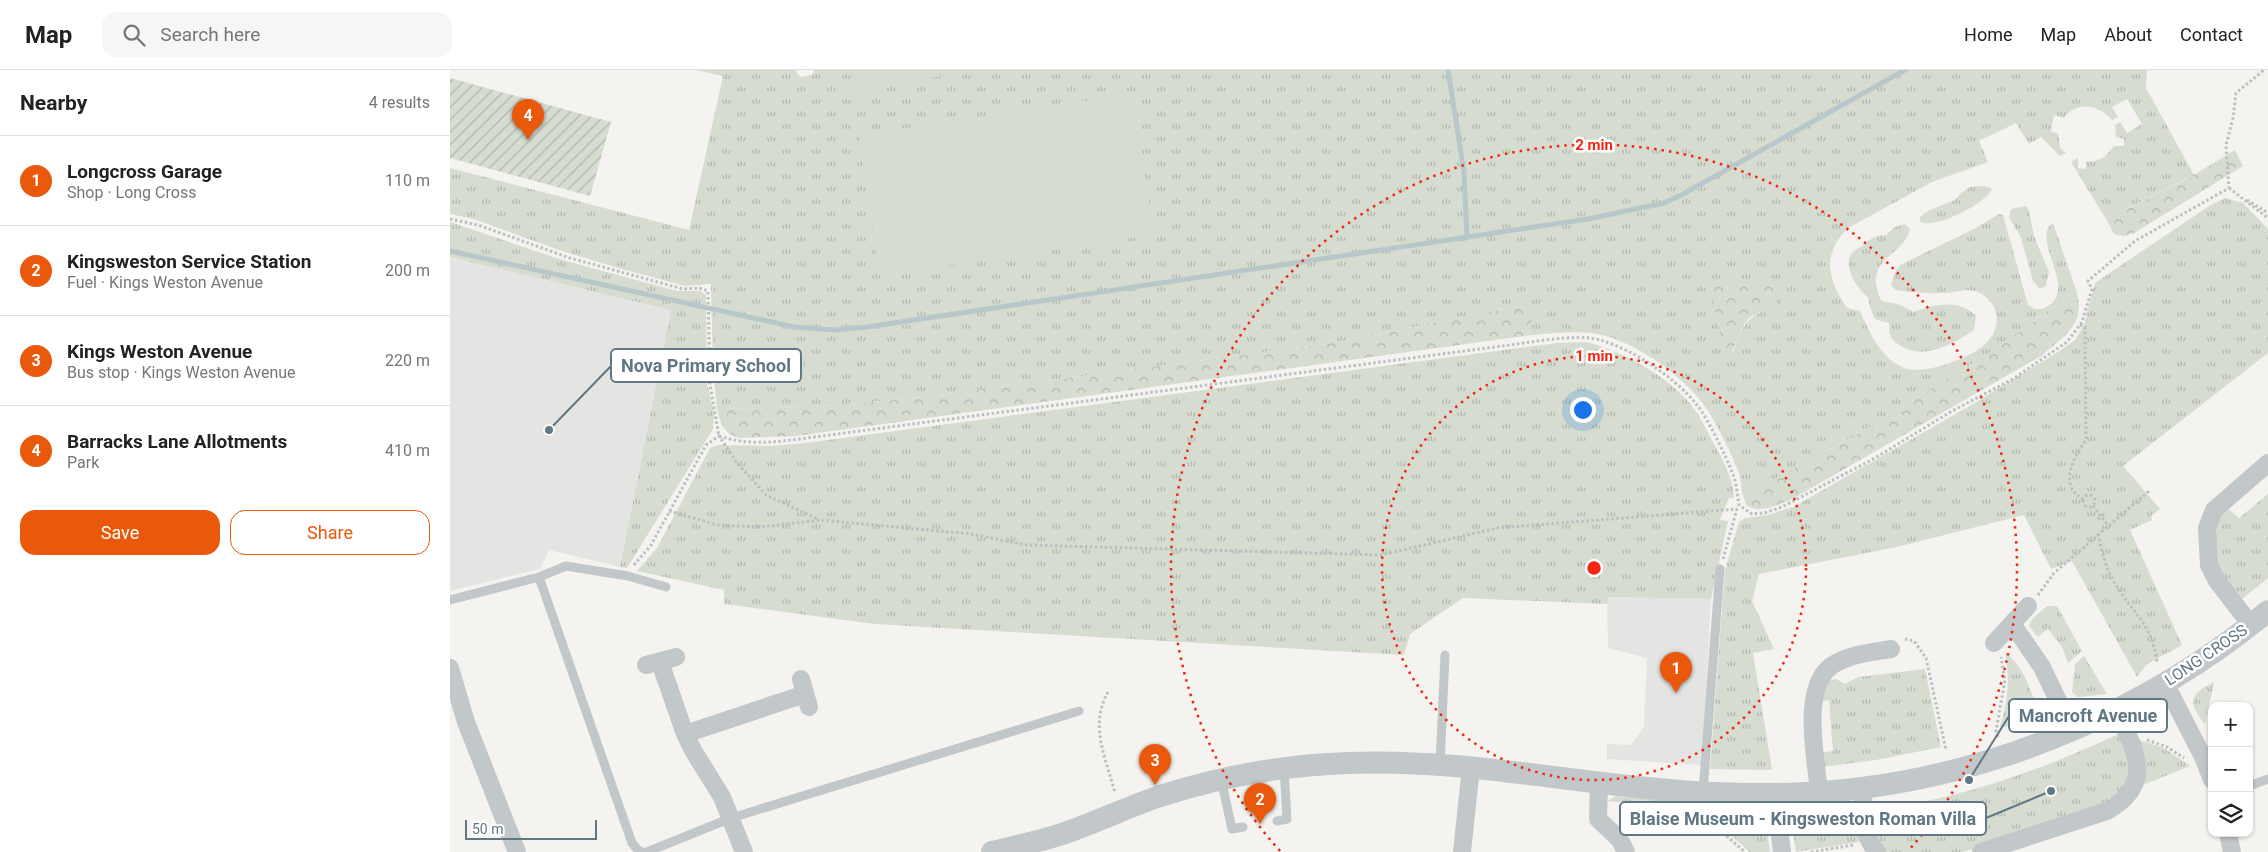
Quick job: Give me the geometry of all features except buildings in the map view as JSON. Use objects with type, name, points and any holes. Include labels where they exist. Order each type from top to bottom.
[{"type":"street","points":[[2260,618],[2216,581],[2209,565],[2207,528],[2214,510],[2268,464]]},
{"type":"street","points":[[1994,643],[2013,625],[2028,606]]},
{"type":"street","name":"LONG CROSS","points":[[992,852],[1075,830],[1120,810],[1160,796],[1221,780],[1284,767],[1411,762],[1698,792],[1774,794],[1863,788],[1951,772],[2004,756],[2072,730],[2116,710],[2161,673],[2197,664],[2260,618]]},
{"type":"street","points":[[2013,625],[2042,667],[2072,730]]},
{"type":"street","points":[[1819,792],[1812,707],[1815,689],[1822,675],[1834,664],[1852,656],[1891,649]]},
{"type":"street","points":[[661,661],[685,734],[722,797],[744,852]]},
{"type":"street","points":[[450,668],[466,722],[518,852]]},
{"type":"street","points":[[2161,673],[2208,770]]},
{"type":"street","points":[[685,734],[805,694]]},
{"type":"street","points":[[1981,852],[2107,811],[2123,802],[2137,780],[2137,760],[2116,710]]},
{"type":"street","points":[[1462,852],[1471,767]]},
{"type":"street","points":[[1599,782],[1598,819],[1620,840],[1626,852]]},
{"type":"street","points":[[1863,788],[1865,825],[1873,848]]},
{"type":"street","points":[[1774,794],[1782,852]]},
{"type":"street","points":[[2229,837],[2232,852]]},
{"type":"lane","points":[[450,600],[539,577],[557,568],[566,566],[628,576],[666,587]]},
{"type":"lane","points":[[1698,792],[1720,569]]},
{"type":"lane","points":[[539,577],[632,843],[636,850],[642,852]]},
{"type":"lane","points":[[1440,765],[1445,655]]},
{"type":"lane","points":[[647,852],[731,818],[1079,711]]},
{"type":"lane","points":[[1277,821],[1287,819],[1284,767]]},
{"type":"lane","points":[[2253,785],[2268,779]]},
{"type":"lane","points":[[1221,780],[1232,829],[1243,827]]},
{"type":"path","points":[[2264,70],[2236,92],[2233,118],[2226,145],[2229,188],[2268,218]]},
{"type":"path","points":[[2229,188],[2268,213]]},
{"type":"path","points":[[669,512],[718,525],[761,527],[820,520],[970,534],[1027,545],[1381,555],[1497,528],[1738,507],[1752,514],[1764,513],[1809,494],[1875,458],[1952,411],[2013,379],[2067,342],[2080,325],[2092,289],[2088,281],[2135,240],[2229,188]]},
{"type":"path","points":[[450,219],[478,225],[570,258],[683,289],[699,288],[708,290],[707,336],[710,385],[719,436],[737,463],[766,495],[820,520]]},
{"type":"path","points":[[2080,325],[2085,327],[2086,440],[2078,451],[2069,478],[2070,488],[2075,495],[2083,499]]},
{"type":"path","points":[[719,436],[738,442],[770,443],[1502,346],[1574,338],[1599,339],[1627,351],[1650,365],[1673,382],[1697,405],[1732,472],[1738,507],[1720,569]]},
{"type":"path","points":[[628,576],[651,545],[706,445],[719,436]]},
{"type":"path","points":[[2028,606],[2049,583],[2054,573],[2149,492]]},
{"type":"path","points":[[2083,499],[2085,496],[2095,498],[2094,506],[2100,518],[2108,525]]},
{"type":"path","points":[[2083,499],[2084,506],[2094,506]]},
{"type":"path","points":[[2100,518],[2106,512]]},
{"type":"path","points":[[2098,534],[2106,565],[2116,585],[2150,633],[2161,673]]},
{"type":"path","points":[[1891,649],[1890,641],[1904,639],[1914,641],[1926,658],[1946,750]]},
{"type":"path","points":[[1994,643],[2000,651],[2005,680],[1996,731],[2004,756]]},
{"type":"path","points":[[1108,692],[1101,705],[1098,718],[1100,735],[1120,810]]},
{"type":"path","points":[[2130,740],[2136,737],[2166,747],[2191,764],[2204,759]]},
{"type":"path","points":[[1698,792],[1695,808],[1745,852]]},
{"type":"path","points":[[1812,852],[1873,848]]},
{"type":"shaded area","points":[[450,257],[671,310],[620,567],[549,550],[540,569],[450,591]]},
{"type":"shaded area","points":[[1607,597],[1711,599],[1702,765],[1607,759],[1607,744],[1631,745],[1644,727],[1647,658],[1608,648]]},
{"type":"green space","points":[[696,70],[795,70],[800,77],[812,75],[814,70],[2147,70],[2146,88],[2194,175],[2106,219],[2071,162],[2078,158],[2078,168],[2086,169],[2086,161],[2090,162],[2102,158],[2114,146],[2124,146],[2124,139],[2116,137],[2115,125],[2120,122],[2127,133],[2142,124],[2127,99],[2112,107],[2118,117],[2112,120],[2101,111],[2088,107],[2075,109],[2064,118],[2054,115],[2051,132],[2058,133],[2060,148],[2066,153],[2060,156],[2041,137],[2029,144],[2016,123],[1979,141],[1988,162],[1932,182],[1848,228],[1839,238],[1831,257],[1830,267],[1835,287],[1847,308],[1860,311],[1881,350],[1887,357],[1902,367],[1921,370],[1945,365],[1977,350],[1994,333],[1997,319],[1996,312],[1989,299],[1982,294],[1972,290],[1946,293],[1913,292],[1896,290],[1891,286],[1895,272],[1900,265],[1974,229],[1999,214],[2003,215],[2028,305],[2041,309],[2055,299],[2058,289],[2057,277],[2047,240],[2047,231],[2053,223],[2076,290],[1996,349],[1863,431],[1743,496],[1739,473],[1713,419],[1704,405],[1683,382],[1656,360],[1626,343],[1611,338],[1597,334],[1570,332],[1524,336],[1530,331],[1519,306],[1333,343],[907,399],[810,407],[717,409],[713,368],[711,284],[685,286],[559,250],[474,219],[450,214],[450,168],[689,230],[723,76]],"holes":[[[1710,287],[1778,303],[1748,321],[1740,333],[1733,353]]]},
{"type":"green space","points":[[854,70],[970,70],[858,93]]},
{"type":"green space","points":[[450,78],[611,122],[590,196],[450,158]]},
{"type":"green space","points":[[1133,94],[1154,235],[880,276],[859,135]]},
{"type":"green space","points":[[2235,150],[2243,166],[2134,233],[2124,236],[2114,234],[2106,219],[2189,178]]},
{"type":"green space","points":[[1985,186],[1992,189],[1988,195],[1970,208],[1948,219],[1937,222],[1920,222],[1920,217],[1928,211],[1955,200],[1970,187]]},
{"type":"green space","points":[[2225,198],[2243,203],[2268,229],[2268,353],[2123,466],[2160,509],[2151,516],[2152,520],[2130,530],[2182,645],[2147,664],[2137,677],[2072,561],[2051,569],[2024,515],[1897,547],[1759,574],[1752,601],[1774,649],[1753,653],[1772,770],[1710,769],[1725,570],[1739,522],[1745,518],[1768,515],[1795,506],[1973,404],[2058,352],[2075,340],[2084,325],[2095,283],[2209,206]]},
{"type":"green space","points":[[2026,206],[2029,211],[2034,236],[2049,272],[2046,286],[2040,289],[2033,281],[2021,238],[2009,217],[2011,209]]},
{"type":"green space","points":[[450,222],[559,259],[677,291],[700,291],[706,295],[707,384],[714,413],[713,429],[627,568],[620,567],[671,310],[450,257]]},
{"type":"green space","points":[[1905,224],[1910,229],[1907,237],[1885,260],[1877,274],[1876,283],[1882,301],[1901,305],[1913,312],[1938,305],[1954,305],[1969,310],[1976,316],[1974,330],[1948,345],[1929,351],[1919,352],[1910,350],[1892,339],[1889,323],[1875,319],[1869,305],[1869,298],[1857,285],[1849,267],[1850,256],[1854,251],[1875,237],[1886,235],[1895,227]]},
{"type":"green space","points":[[1773,278],[1779,303],[1750,317],[1743,326],[1727,364],[1710,287]]},
{"type":"green space","points":[[2076,290],[2079,302],[2076,321],[2065,335],[2041,356],[1794,498],[1765,509],[1747,506],[1743,496],[1863,431],[1996,349]]},
{"type":"green space","points":[[1519,306],[1528,308],[1532,320],[1530,330],[1524,336],[796,436],[739,438],[726,431],[717,409],[810,407],[907,399],[1333,343]]},
{"type":"green space","points":[[1586,342],[1615,352],[1646,367],[1674,387],[1695,410],[1723,462],[1731,479],[1734,498],[1729,498],[1720,520],[1728,521],[1711,599],[1608,597],[1607,604],[1463,598],[1410,634],[1404,655],[875,624],[724,604],[724,590],[637,571],[657,548],[710,448],[718,445],[771,446],[805,443],[1557,343]]},
{"type":"green space","points":[[2268,494],[2268,578],[2241,600],[2219,571],[2213,537],[2220,515],[2226,507],[2239,518]]},
{"type":"green space","points":[[2047,606],[2057,606],[2082,651],[2068,663],[2062,647],[2048,629],[2038,637],[2029,626],[2032,619]]},
{"type":"green space","points":[[2005,653],[2017,664],[2029,686],[2038,709],[2048,706],[2051,712],[2000,727],[2005,709],[2007,690]]},
{"type":"green space","points":[[2084,656],[2107,694],[2078,697],[2072,692],[2075,664]]},
{"type":"green space","points":[[1925,669],[1941,747],[1876,760],[1822,767],[1821,753],[1833,751],[1829,700],[1817,702],[1828,681],[1836,679],[1845,684],[1858,677]]},
{"type":"green space","points":[[2214,683],[2210,702],[2208,702],[2205,724],[2196,711],[2193,701],[2197,693],[2204,687]]},
{"type":"green space","points":[[2121,733],[2133,762],[2131,779],[2106,807],[1963,852],[1883,852],[1875,842],[1867,810],[1933,800],[1965,792],[2029,772]]},
{"type":"green space","points":[[2139,740],[2164,748],[2190,766],[2143,785],[2145,762]]},
{"type":"green space","points":[[1616,796],[1734,806],[1737,810],[1735,812],[1607,801]]},
{"type":"green space","points":[[1848,813],[1858,819],[1864,841],[1796,852],[1792,827],[1796,818]]},
{"type":"green space","points":[[1709,816],[1759,818],[1766,823],[1770,852],[1750,852]]},
{"type":"waterway","points":[[1448,70],[1464,172],[1467,238]]},
{"type":"waterway","points":[[450,251],[794,327],[834,330],[867,327],[1588,219],[1664,203],[1905,70]]},
{"type":"place","name":"Barracks Lane Allotments","points":[[528,140]]},
{"type":"place","name":"Nova Primary School","points":[[549,430]]},
{"type":"place","name":"Longcross Garage","points":[[1676,693]]},
{"type":"place","name":"Mancroft Avenue","points":[[1969,780]]},
{"type":"place","name":"Kings Weston Avenue","points":[[1155,785]]},
{"type":"place","name":"Blaise Museum - Kingsweston Roman Villa","points":[[2051,791]]},
{"type":"place","name":"Kingsweston Service Station","points":[[1260,824]]}]
